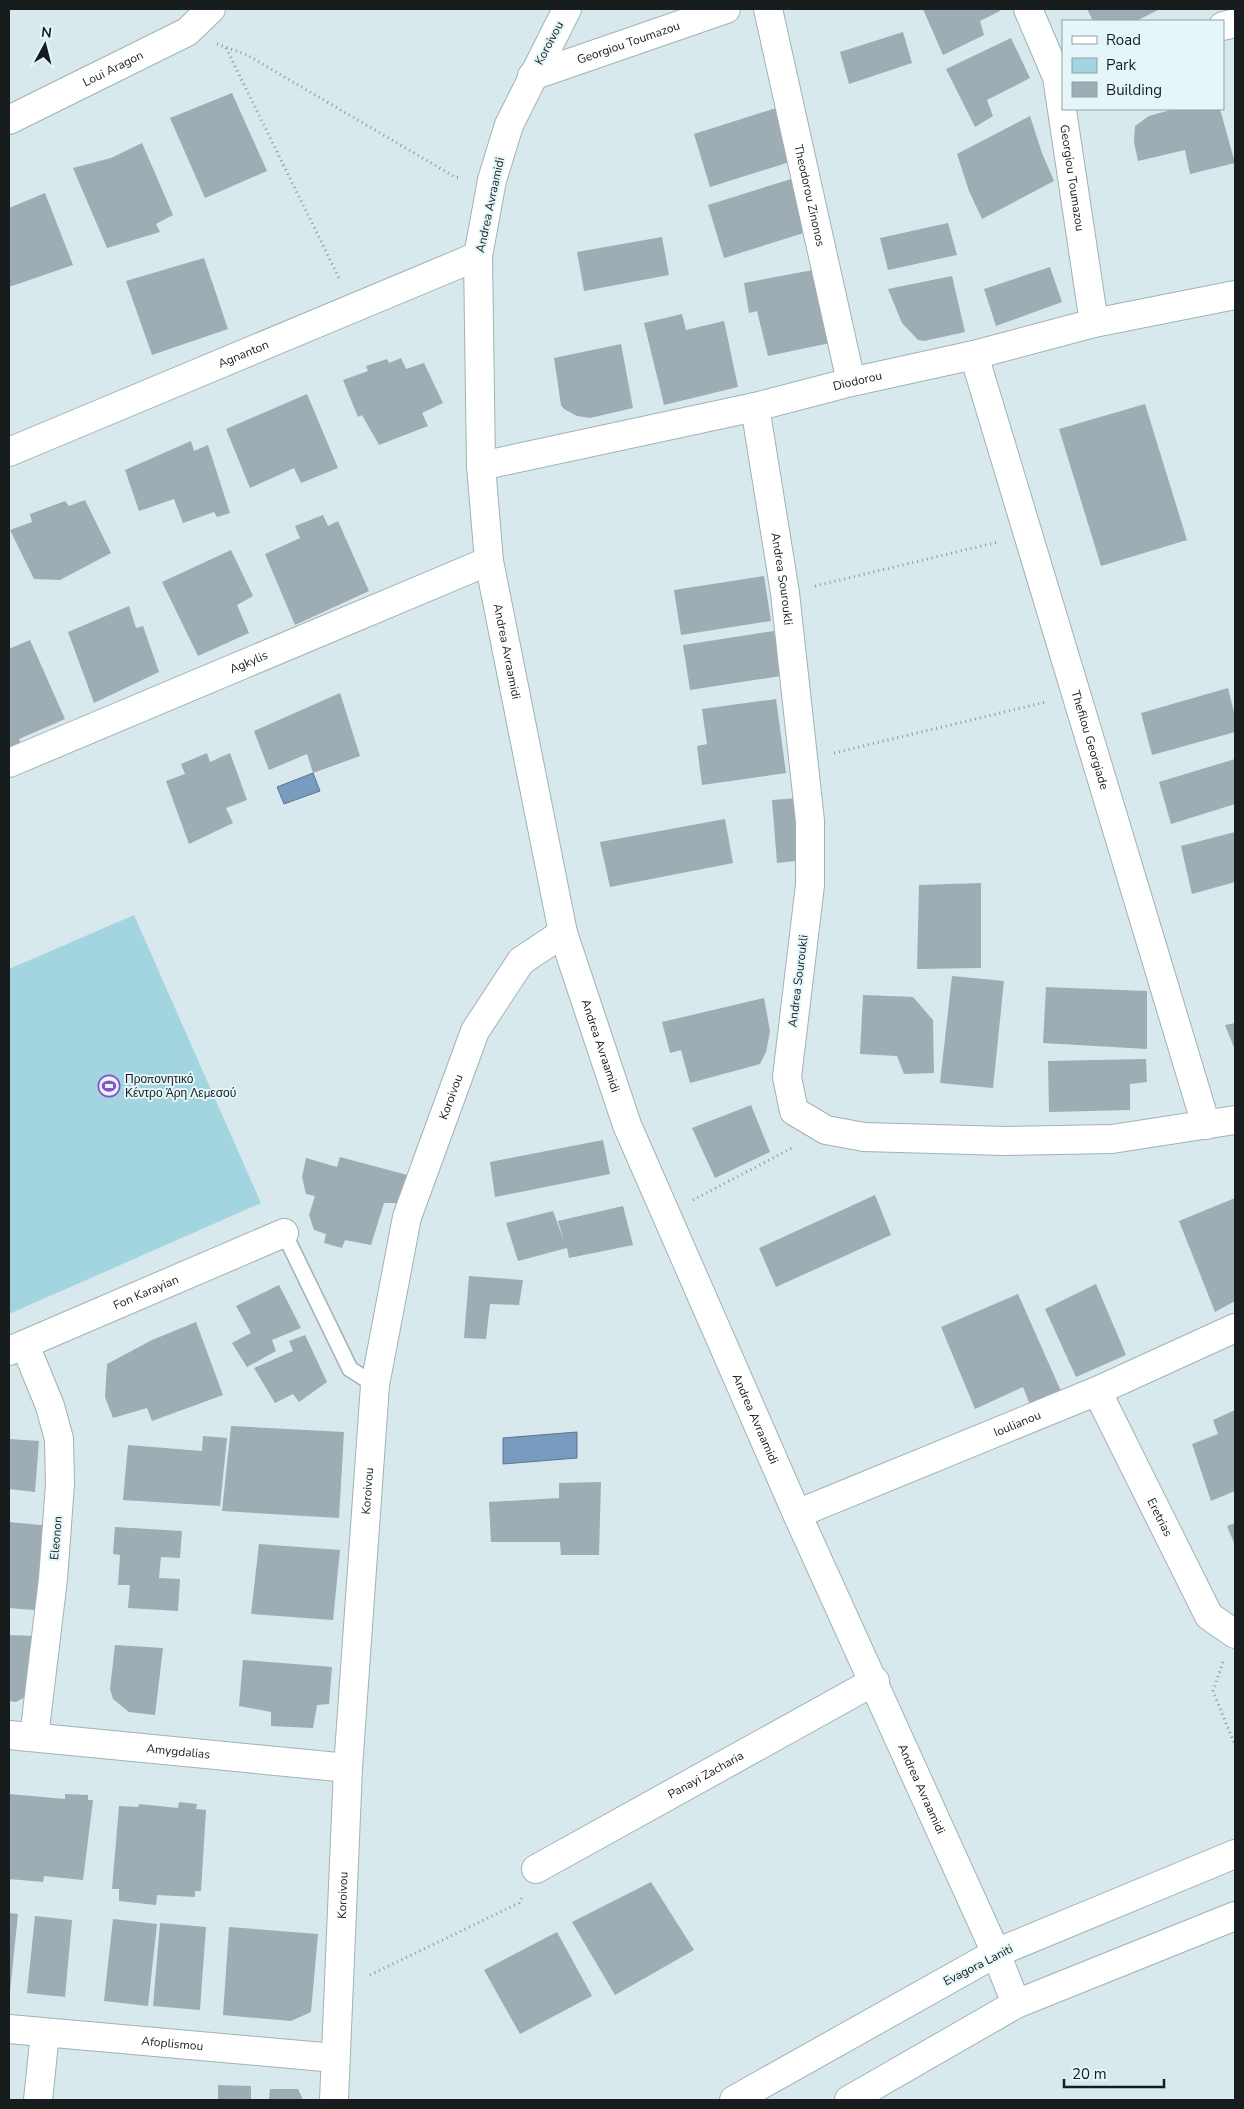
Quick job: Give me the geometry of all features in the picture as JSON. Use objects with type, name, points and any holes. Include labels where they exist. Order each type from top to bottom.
[{"type":"street","name":"Loui Aragon","points":[[9,120],[186,32],[211,9]]},
{"type":"street","name":"Koroivou","points":[[532,76],[567,9]]},
{"type":"street","name":"Georgiou Toumazou","points":[[532,76],[726,9]]},
{"type":"street","name":"Theodorou Zinonos","points":[[768,9],[851,382]]},
{"type":"street","name":"Georgiou Toumazou","points":[[1028,9],[1060,76],[1062,91]]},
{"type":"street","name":"Andrea Avraamidi","points":[[532,76],[509,125],[492,180],[478,256],[481,466],[490,561],[563,933],[627,1124],[797,1514],[875,1681],[996,1953],[1016,2004]]},
{"type":"street","name":"Georgiou Toumazou","points":[[1065,110],[1094,323]]},
{"type":"street","name":"Agnanton","points":[[9,452],[478,256]]},
{"type":"street","name":"Diodorou","points":[[481,466],[755,407],[851,382],[974,355],[1094,323],[1235,295]]},
{"type":"street","name":"Thefilou Georgiade","points":[[974,355],[1206,1125]]},
{"type":"street","name":"Andrea Souroukli","points":[[755,407],[785,593],[810,821],[810,886],[787,1077],[794,1111],[826,1130],[864,1137],[1005,1141],[1112,1139],[1235,1120]]},
{"type":"street","name":"Agkylis","points":[[9,763],[490,561]]},
{"type":"street","name":"Koroivou","points":[[334,2100],[348,1768],[375,1385],[407,1217],[475,1031],[521,961],[563,933]]},
{"type":"street","name":"Fon Karayian","points":[[17,1348],[284,1233]]},
{"type":"street","name":"Ioulianou","points":[[797,1514],[1097,1391],[1235,1328]]},
{"type":"street","name":"Eleonon","points":[[17,1348],[50,1406],[58,1439],[60,1484],[52,1579],[22,1736]]},
{"type":"street","name":"Eretrias","points":[[1097,1391],[1209,1616],[1234,1634]]},
{"type":"street","name":"Panayi Zacharia","points":[[536,1870],[875,1681]]},
{"type":"street","name":"Amygdalias","points":[[22,1736],[348,1768]]},
{"type":"street","name":"Evagora Laniti","points":[[734,2100],[996,1953],[1235,1854]]},
{"type":"street","points":[[848,2100],[1016,2004],[1235,1916]]},
{"type":"street","name":"Afoplismou","points":[[9,2029],[335,2058]]},
{"type":"street","points":[[38,2100],[45,2033]]},
{"type":"lane","points":[[284,1233],[350,1369],[375,1385]]},
{"type":"path","points":[[186,32],[247,55],[455,177],[492,180]]},
{"type":"path","points":[[225,47],[353,308]]},
{"type":"path","points":[[785,593],[1028,535]]},
{"type":"path","points":[[804,761],[1077,694]]},
{"type":"path","points":[[666,1214],[826,1130]]},
{"type":"path","points":[[1234,1634],[1213,1691],[1235,1745]]},
{"type":"path","points":[[338,1991],[519,1902],[536,1870]]},
{"type":"green space","name":"Προπονητικό Κέντρο Άρη Λεμεσού","points":[[134,915],[261,1203],[9,1314],[9,969]]},
{"type":"shaded area","points":[[313,773],[320,791],[284,804],[277,787]]},
{"type":"shaded area","points":[[577,1432],[577,1458],[503,1464],[503,1438]]},
{"type":"building","points":[[923,9],[999,9],[1000,11],[980,21],[984,35],[943,55]]},
{"type":"building","points":[[1087,9],[1158,9],[1138,20],[1092,20]]},
{"type":"building","points":[[903,32],[912,63],[849,84],[840,52]]},
{"type":"building","points":[[1011,38],[1030,78],[987,100],[993,116],[975,127],[946,69]]},
{"type":"building","points":[[232,93],[267,171],[205,198],[170,118]]},
{"type":"building","points":[[776,108],[793,161],[710,187],[694,134]]},
{"type":"building","points":[[1170,110],[1220,110],[1235,163],[1190,174],[1185,150],[1138,161],[1134,142],[1135,126],[1149,116]]},
{"type":"building","points":[[1030,116],[1042,153],[1054,181],[982,219],[969,191],[957,154]]},
{"type":"building","points":[[142,143],[173,215],[156,224],[160,232],[107,248],[73,168],[111,158]]},
{"type":"building","points":[[791,179],[807,232],[724,258],[708,205]]},
{"type":"building","points":[[45,193],[73,265],[9,287],[9,208]]},
{"type":"building","points":[[948,223],[957,255],[888,270],[880,238]]},
{"type":"building","points":[[662,237],[669,275],[584,291],[577,252]]},
{"type":"building","points":[[204,258],[228,329],[152,355],[126,281]]},
{"type":"building","points":[[1050,267],[1062,302],[996,326],[984,289]]},
{"type":"building","points":[[813,270],[830,343],[768,356],[757,311],[749,313],[744,283]]},
{"type":"building","points":[[952,276],[965,332],[924,341],[918,340],[902,323],[888,289]]},
{"type":"building","points":[[682,314],[686,330],[724,321],[738,387],[664,405],[644,323]]},
{"type":"building","points":[[621,344],[633,408],[590,418],[577,416],[564,409],[561,405],[554,358]]},
{"type":"building","points":[[401,358],[406,369],[424,363],[443,403],[422,413],[428,426],[379,445],[362,415],[358,417],[343,380],[368,371],[366,366],[387,359],[389,363]]},
{"type":"building","points":[[307,394],[338,468],[301,483],[294,468],[250,488],[226,429]]},
{"type":"building","points":[[1145,404],[1187,540],[1101,566],[1059,429]]},
{"type":"building","points":[[191,441],[194,451],[208,445],[230,513],[217,517],[214,512],[183,523],[174,499],[139,511],[125,470]]},
{"type":"building","points":[[85,500],[111,553],[60,580],[34,579],[10,530],[32,522],[30,514],[65,501],[69,506]]},
{"type":"building","points":[[323,515],[328,526],[338,521],[369,591],[295,625],[265,554],[300,538],[295,526]]},
{"type":"building","points":[[231,550],[253,596],[237,605],[249,633],[198,656],[162,582]]},
{"type":"building","points":[[764,576],[771,621],[681,635],[674,590]]},
{"type":"building","points":[[129,606],[136,628],[143,626],[159,672],[94,703],[68,632]]},
{"type":"building","points":[[774,631],[781,676],[690,690],[683,645]]},
{"type":"building","points":[[30,640],[65,719],[19,739],[25,754],[9,760],[9,649]]},
{"type":"building","points":[[1228,688],[1235,716],[1235,732],[1152,755],[1141,713]]},
{"type":"building","points":[[340,693],[360,756],[313,773],[307,754],[269,770],[254,731]]},
{"type":"building","points":[[776,699],[786,773],[702,785],[697,746],[707,744],[702,709]]},
{"type":"building","points":[[207,753],[210,762],[230,753],[247,800],[226,808],[233,823],[189,844],[166,781],[185,774],[181,764]]},
{"type":"building","points":[[1235,759],[1235,804],[1171,824],[1159,782]]},
{"type":"building","points":[[798,798],[804,860],[777,863],[772,800]]},
{"type":"building","points":[[725,819],[733,863],[610,887],[600,842]]},
{"type":"building","points":[[1235,832],[1235,882],[1192,894],[1181,846]]},
{"type":"building","points":[[981,883],[981,968],[917,969],[919,885]]},
{"type":"building","points":[[952,976],[1004,981],[993,1088],[940,1083]]},
{"type":"building","points":[[1046,987],[1147,991],[1147,1049],[1043,1043]]},
{"type":"building","points":[[863,995],[913,997],[933,1020],[934,1073],[904,1074],[897,1056],[860,1054]]},
{"type":"building","points":[[764,998],[770,1031],[766,1052],[760,1064],[690,1083],[681,1050],[670,1053],[662,1022]]},
{"type":"building","points":[[1235,1023],[1235,1050],[1225,1025]]},
{"type":"building","points":[[1146,1059],[1147,1082],[1130,1084],[1130,1110],[1049,1112],[1048,1061]]},
{"type":"building","points":[[751,1105],[770,1152],[715,1178],[692,1128]]},
{"type":"building","points":[[603,1140],[610,1174],[495,1197],[490,1162]]},
{"type":"building","points":[[340,1157],[411,1176],[405,1203],[384,1203],[371,1245],[345,1240],[342,1248],[324,1243],[326,1234],[314,1230],[309,1215],[315,1196],[306,1194],[302,1177],[306,1158],[337,1167]]},
{"type":"building","points":[[875,1195],[891,1235],[776,1287],[759,1248]]},
{"type":"building","points":[[1235,1198],[1235,1301],[1215,1312],[1179,1221]]},
{"type":"building","points":[[623,1206],[633,1245],[569,1258],[567,1248],[518,1261],[506,1223],[553,1211],[564,1241],[558,1221]]},
{"type":"building","points":[[469,1276],[523,1280],[519,1305],[490,1304],[486,1339],[464,1338]]},
{"type":"building","points":[[1096,1284],[1126,1355],[1076,1377],[1045,1309]]},
{"type":"building","points":[[279,1285],[301,1328],[272,1340],[276,1351],[247,1367],[232,1343],[251,1333],[236,1306]]},
{"type":"building","points":[[1018,1294],[1061,1391],[1030,1405],[1023,1387],[975,1409],[941,1327]]},
{"type":"building","points":[[196,1322],[223,1395],[152,1421],[147,1408],[113,1418],[105,1397],[107,1364],[152,1340]]},
{"type":"building","points":[[305,1335],[327,1382],[299,1402],[293,1394],[275,1403],[254,1368],[293,1351],[289,1341]]},
{"type":"building","points":[[1235,1410],[1235,1491],[1211,1501],[1192,1444],[1218,1434],[1213,1420]]},
{"type":"building","points":[[231,1426],[344,1432],[339,1518],[222,1511]]},
{"type":"building","points":[[203,1436],[227,1438],[220,1506],[123,1500],[128,1445],[202,1451]]},
{"type":"building","points":[[9,1439],[39,1441],[35,1492],[9,1489]]},
{"type":"building","points":[[601,1482],[599,1555],[561,1555],[560,1542],[491,1542],[489,1502],[559,1498],[559,1483]]},
{"type":"building","points":[[9,1522],[51,1526],[46,1611],[9,1608]]},
{"type":"building","points":[[1235,1523],[1235,1545],[1227,1526]]},
{"type":"building","points":[[115,1527],[182,1531],[180,1558],[161,1557],[159,1578],[180,1579],[178,1611],[128,1608],[130,1585],[118,1585],[120,1555],[113,1554]]},
{"type":"building","points":[[259,1544],[340,1550],[333,1620],[251,1614]]},
{"type":"building","points":[[9,1635],[36,1636],[27,1696],[16,1702],[9,1701]]},
{"type":"building","points":[[115,1645],[163,1648],[155,1715],[129,1712],[113,1699],[110,1689]]},
{"type":"building","points":[[243,1660],[332,1667],[329,1704],[317,1705],[313,1728],[271,1726],[271,1712],[239,1706]]},
{"type":"building","points":[[9,1794],[65,1799],[65,1794],[88,1795],[88,1800],[93,1800],[83,1880],[44,1876],[43,1882],[9,1879]]},
{"type":"building","points":[[179,1802],[197,1804],[196,1809],[206,1810],[201,1891],[195,1891],[195,1897],[157,1895],[156,1905],[119,1901],[119,1889],[112,1889],[119,1806],[138,1807],[139,1804],[178,1808]]},
{"type":"building","points":[[651,1882],[694,1950],[615,1995],[572,1922]]},
{"type":"building","points":[[9,1913],[18,1914],[10,1992],[9,1992]]},
{"type":"building","points":[[35,1916],[72,1920],[65,1997],[27,1993]]},
{"type":"building","points":[[113,1919],[157,1924],[148,2006],[104,2001]]},
{"type":"building","points":[[160,1923],[206,1927],[200,2010],[153,2006]]},
{"type":"building","points":[[229,1927],[318,1934],[311,2012],[291,2021],[223,2015]]},
{"type":"building","points":[[557,1932],[592,1996],[520,2034],[484,1970]]},
{"type":"building","points":[[218,2085],[251,2086],[251,2100],[218,2100]]},
{"type":"building","points":[[270,2089],[298,2089],[303,2100],[269,2100]]},
{"type":"place","name":"Προπονητικό Κέντρο Άρη Λεμεσού","points":[[109,1086]]}]
